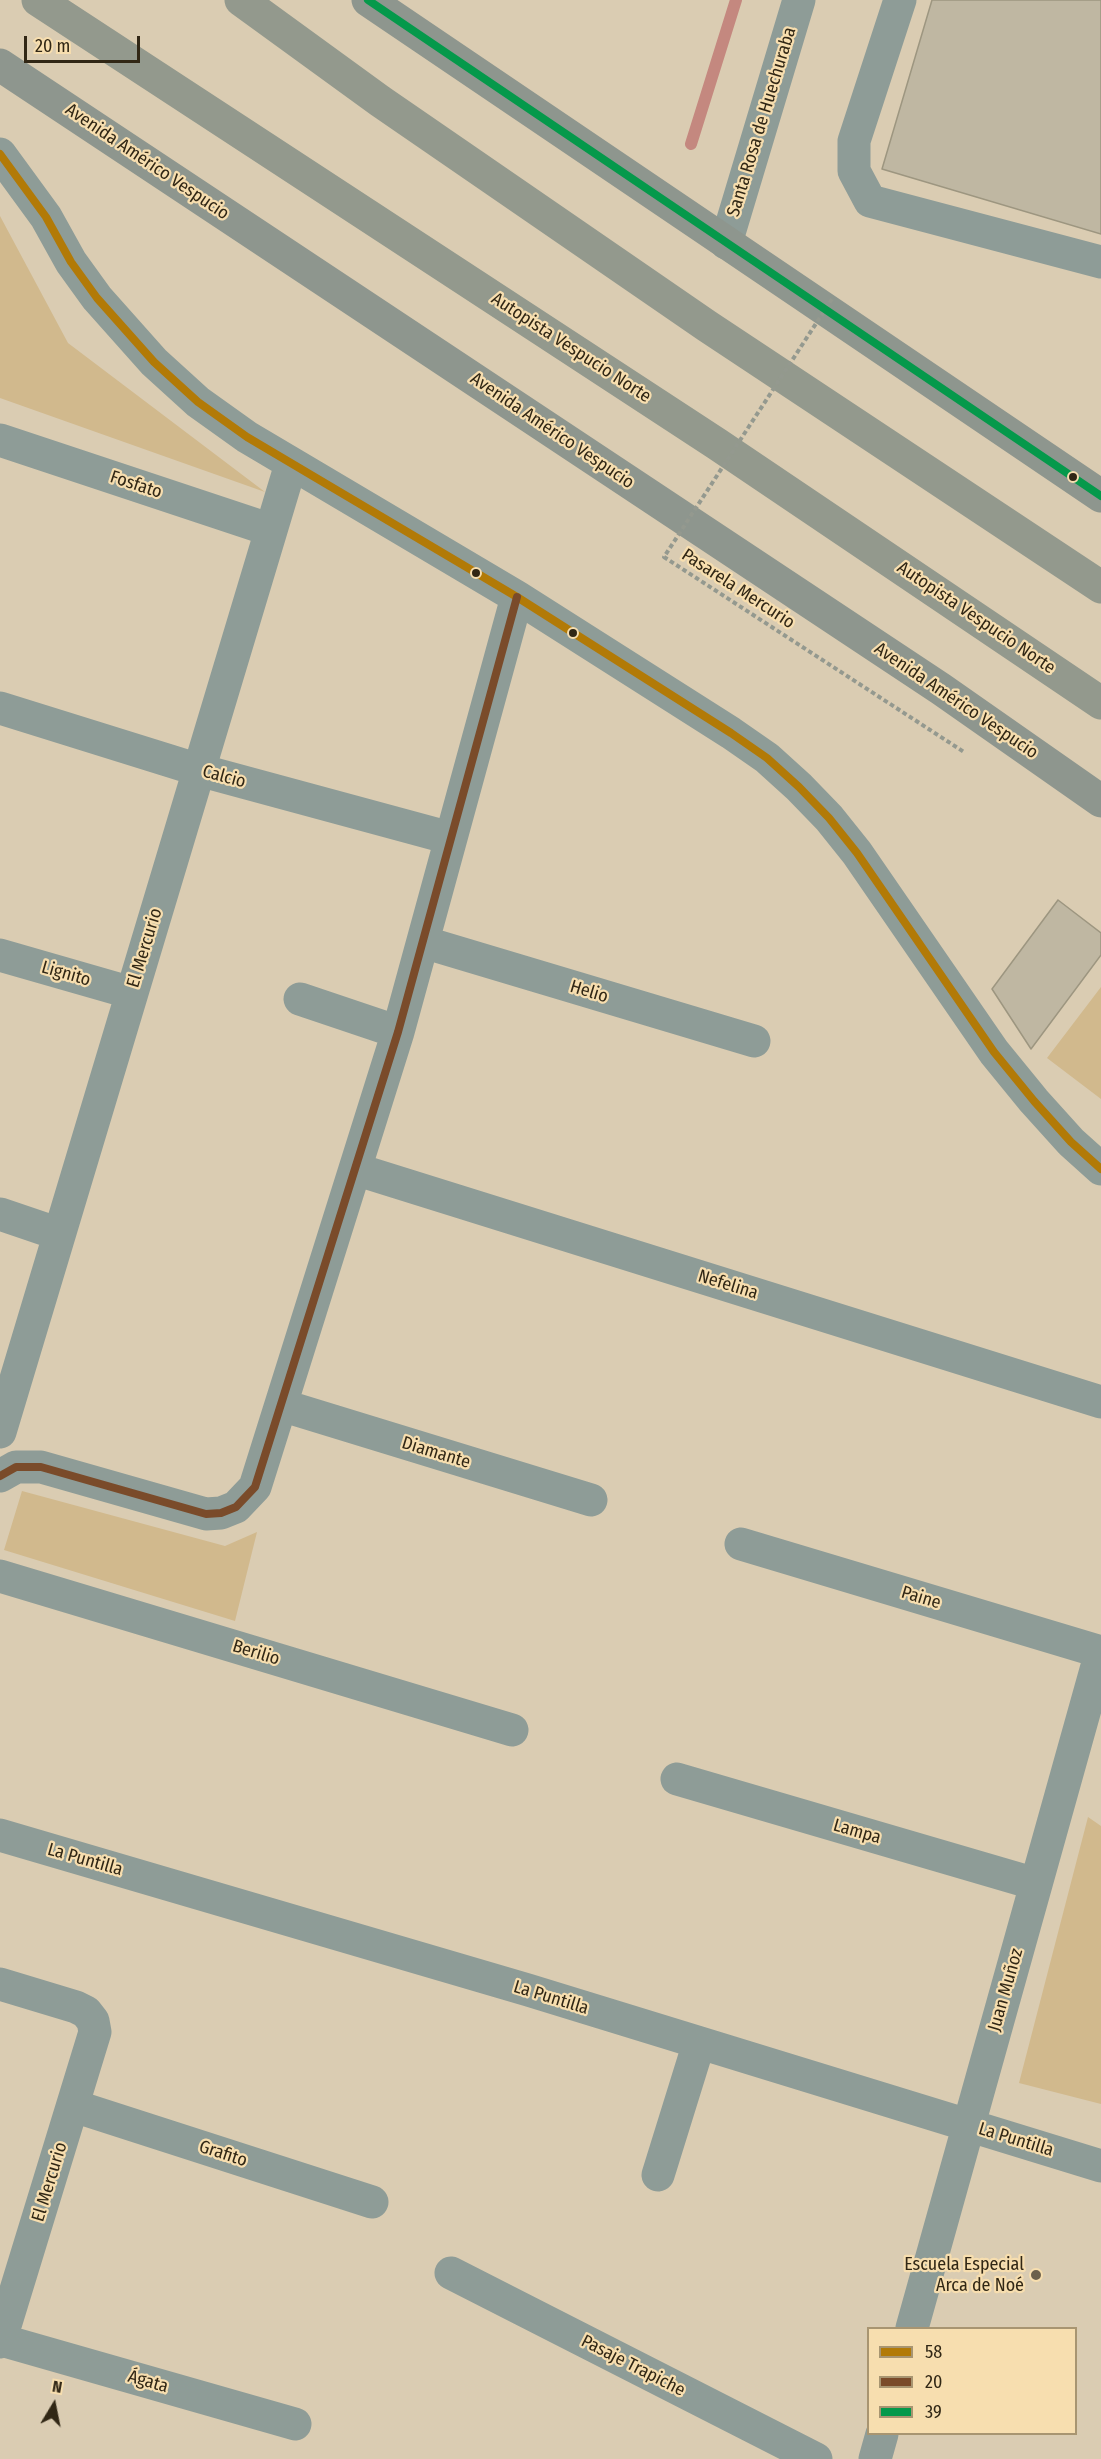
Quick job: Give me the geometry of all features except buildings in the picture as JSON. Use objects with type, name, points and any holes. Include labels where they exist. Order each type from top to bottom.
[{"type":"highway","points":[[241,0],[380,101],[707,326],[1101,587]]},
{"type":"highway","points":[[261,0],[380,101]]},
{"type":"highway","name":"Autopista Vespucio Norte","points":[[39,3],[717,444],[1101,703]]},
{"type":"main road","points":[[368,0],[1101,496]]},
{"type":"main road","name":"Avenida Américo Vespucio","points":[[0,65],[940,689],[1101,801]]},
{"type":"street","name":"Santa Rosa de Huechuraba","points":[[726,243],[799,0]]},
{"type":"street","points":[[900,0],[854,141],[854,171],[870,201],[1101,262]]},
{"type":"street","points":[[0,154],[46,217],[71,262],[124,331],[198,402],[247,438],[517,597],[730,733],[799,787],[829,818],[857,853],[994,1052],[1071,1142],[1101,1169]]},
{"type":"street","name":"Fosfato","points":[[0,440],[271,530]]},
{"type":"street","name":"El Mercurio","points":[[0,1432],[291,464]]},
{"type":"street","points":[[1,1471],[16,1467],[41,1467],[199,1512],[221,1513],[236,1508],[255,1487],[398,1032],[517,597]]},
{"type":"street","name":"Calcio","points":[[0,708],[199,770],[450,838]]},
{"type":"street","name":"Helio","points":[[423,942],[754,1041]]},
{"type":"street","name":"Lignito","points":[[0,955],[132,993]]},
{"type":"street","points":[[300,999],[398,1032]]},
{"type":"street","name":"Nefelina","points":[[355,1169],[1101,1402]]},
{"type":"street","points":[[0,1214],[59,1234]]},
{"type":"street","name":"Diamante","points":[[281,1405],[591,1500]]},
{"type":"street","name":"Paine","points":[[741,1544],[1101,1652]]},
{"type":"street","name":"Berilio","points":[[0,1576],[512,1730]]},
{"type":"street","name":"Juan Muñoz","points":[[912,2327],[1101,1652]]},
{"type":"street","name":"Lampa","points":[[677,1779],[1036,1884]]},
{"type":"street","name":"La Puntilla","points":[[0,1835],[699,2043],[1101,2166]]},
{"type":"street","name":"El Mercurio","points":[[0,1984],[86,2012],[93,2021],[95,2032],[0,2341]]},
{"type":"street","points":[[658,2175],[699,2043]]},
{"type":"street","name":"Grafito","points":[[74,2106],[372,2202]]},
{"type":"street","name":"Pasaje Trapiche","points":[[451,2273],[816,2459]]},
{"type":"street","name":"Ágata","points":[[0,2341],[295,2424]]},
{"type":"street","points":[[875,2459],[881,2435]]},
{"type":"path","name":"Pasarela Mercurio","points":[[832,300],[664,557],[964,752]]},
{"type":"shaded area","points":[[0,216],[68,343],[265,492],[0,398]]},
{"type":"shaded area","points":[[1101,987],[1101,1099],[1047,1058]]},
{"type":"shaded area","points":[[22,1491],[225,1546],[257,1532],[235,1621],[4,1550]]},
{"type":"shaded area","points":[[1088,1817],[1101,1826],[1101,2104],[1019,2083]]},
{"type":"waterway","points":[[691,144],[736,0]]},
{"type":"transit line","name":"39","points":[[368,0],[1101,496]]},
{"type":"transit line","name":"58","points":[[0,154],[46,217],[71,262],[97,298],[154,362],[198,402],[247,437],[517,597],[731,733],[767,758],[799,787],[829,818],[857,853],[994,1052],[1071,1142],[1101,1169]]},
{"type":"transit line","name":"20","points":[[0,1476],[16,1467],[41,1467],[206,1514],[221,1513],[236,1507],[255,1487],[398,1032],[517,597]]},
{"type":"place","name":"Escuela Especial Arca de Noé","points":[[1036,2275]]}]
